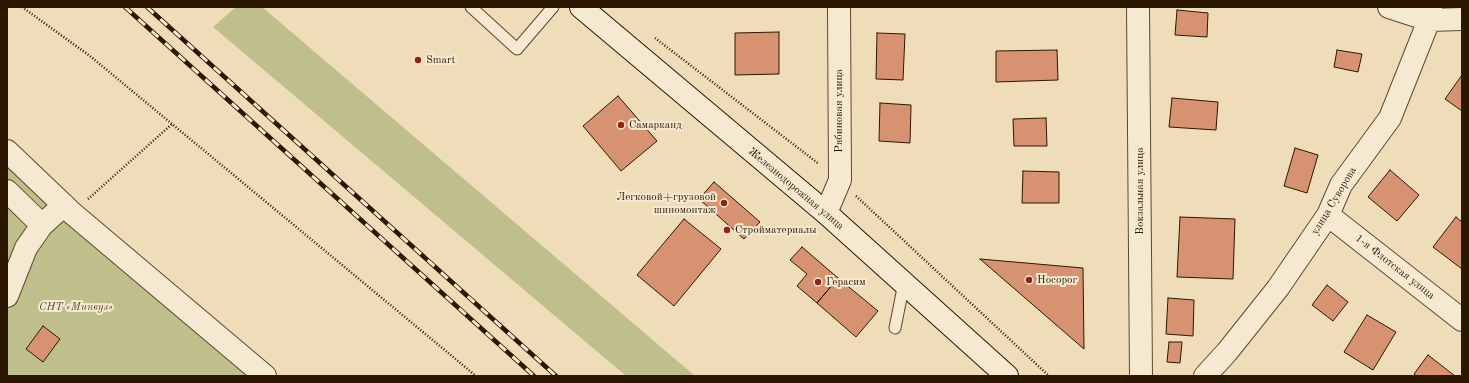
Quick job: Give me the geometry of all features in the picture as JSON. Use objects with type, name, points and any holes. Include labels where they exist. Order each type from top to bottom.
[{"type":"street","name":"Железнодорожная улица","points":[[581,7],[826,213],[1007,376]]},
{"type":"street","name":"Рябиновая улица","points":[[826,213],[840,180],[839,7]]},
{"type":"street","name":"Вокзальная улица","points":[[1138,7],[1141,376]]},
{"type":"street","points":[[1389,7],[1462,19]]},
{"type":"street","name":"улица Суворова","points":[[1205,376],[1227,352],[1278,288],[1328,215],[1342,185],[1390,118],[1430,13]]},
{"type":"street","points":[[7,151],[68,209],[265,376]]},
{"type":"street","points":[[7,191],[42,225]]},
{"type":"street","points":[[7,296],[26,248],[42,225],[68,209]]},
{"type":"street","name":"1-я Флотская улица","points":[[1328,215],[1462,320]]},
{"type":"lane","points":[[471,7],[517,49],[553,7]]},
{"type":"lane","points":[[895,328],[904,283]]},
{"type":"path","points":[[22,7],[90,56],[476,376]]},
{"type":"path","points":[[652,36],[840,180],[1049,376]]},
{"type":"path","points":[[68,209],[172,124]]},
{"type":"green space","points":[[236,7],[262,7],[695,376],[626,376],[213,27]]},
{"type":"green space","name":"СНТ «Минвуз»","points":[[7,151],[265,376],[7,376]]},
{"type":"building","points":[[1177,10],[1208,13],[1207,37],[1175,35]]},
{"type":"building","points":[[779,32],[779,74],[735,75],[735,33]]},
{"type":"building","points":[[877,33],[905,34],[903,80],[876,79]]},
{"type":"building","points":[[1057,50],[1058,80],[996,82],[996,51]]},
{"type":"building","points":[[1337,50],[1362,54],[1358,72],[1334,67]]},
{"type":"building","points":[[1462,75],[1462,111],[1445,99]]},
{"type":"building","points":[[618,96],[657,141],[621,171],[583,126]]},
{"type":"building","points":[[1172,98],[1218,102],[1216,130],[1169,127]]},
{"type":"building","points":[[880,103],[911,105],[910,143],[879,141]]},
{"type":"building","points":[[1046,118],[1047,146],[1014,146],[1013,119]]},
{"type":"building","points":[[1295,148],[1318,155],[1307,193],[1284,186]]},
{"type":"building","points":[[1390,170],[1419,195],[1397,221],[1368,197]]},
{"type":"building","points":[[1023,171],[1059,172],[1059,203],[1022,203]]},
{"type":"building","points":[[714,182],[760,222],[744,239],[699,199]]},
{"type":"building","points":[[1180,217],[1235,219],[1233,279],[1177,277]]},
{"type":"building","points":[[1456,217],[1462,222],[1462,269],[1433,247]]},
{"type":"building","points":[[684,219],[721,249],[674,306],[637,275]]},
{"type":"building","points":[[802,247],[838,278],[817,303],[797,286],[807,274],[790,260]]},
{"type":"building","points":[[980,259],[1083,268],[1084,349]]},
{"type":"building","points":[[838,278],[878,311],[856,337],[817,303]]},
{"type":"building","points":[[1327,285],[1348,302],[1333,321],[1312,305]]},
{"type":"building","points":[[1168,298],[1194,300],[1193,336],[1166,334]]},
{"type":"building","points":[[1367,315],[1396,332],[1373,370],[1344,352]]},
{"type":"building","points":[[43,326],[60,339],[43,362],[26,349]]},
{"type":"building","points":[[1169,342],[1182,342],[1180,363],[1167,362]]},
{"type":"building","points":[[1428,355],[1455,376],[1417,376],[1414,374]]},
{"type":"railway","points":[[125,7],[534,376]]},
{"type":"railway","points":[[147,7],[556,376]]},
{"type":"place","name":"Smart","points":[[418,60]]},
{"type":"place","name":"Самарканд","points":[[621,125]]},
{"type":"place","name":"Легковой+грузовой шиномонтаж","points":[[724,203]]},
{"type":"place","name":"Стройматериалы","points":[[727,230]]},
{"type":"place","name":"Носорог","points":[[1029,280]]},
{"type":"place","name":"Герасим","points":[[818,282]]}]
